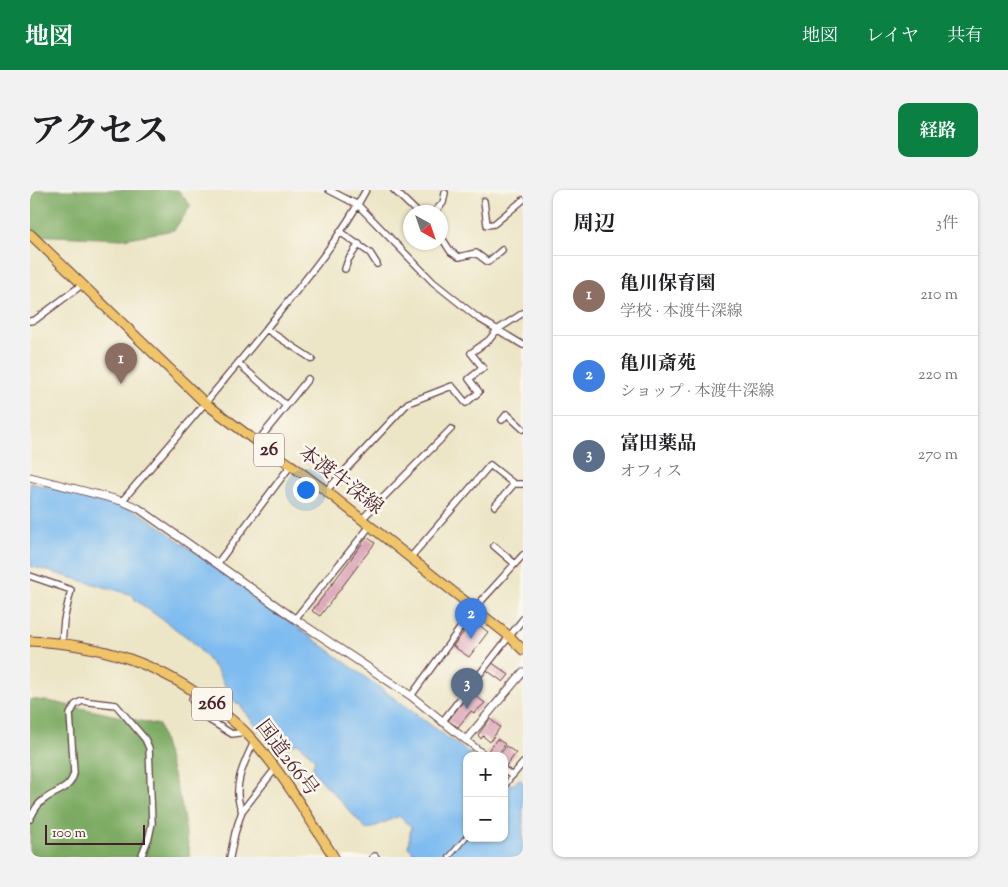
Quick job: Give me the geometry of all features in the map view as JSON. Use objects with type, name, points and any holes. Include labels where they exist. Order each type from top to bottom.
[{"type":"main road","name":"本渡牛深線","points":[[30,234],[205,403],[326,491],[509,636],[523,650]]},
{"type":"main road","name":"国道266号","points":[[30,641],[62,642],[111,652],[168,675],[194,691],[245,732],[276,768],[334,857]]},
{"type":"street","points":[[329,190],[358,205],[433,282],[478,318],[523,345]]},
{"type":"street","points":[[122,501],[320,263],[366,190]]},
{"type":"street","points":[[394,190],[410,205]]},
{"type":"street","points":[[441,205],[445,193]]},
{"type":"street","points":[[484,202],[487,225],[494,224],[523,200]]},
{"type":"street","points":[[340,232],[370,253],[377,264]]},
{"type":"street","points":[[345,269],[348,260],[359,244]]},
{"type":"street","points":[[448,247],[451,252],[459,257],[476,253],[488,262],[502,250]]},
{"type":"street","points":[[30,322],[83,284]]},
{"type":"street","points":[[326,491],[408,403],[452,386],[466,403],[479,392],[469,379],[483,368],[471,353],[489,340],[497,330],[523,313]]},
{"type":"street","points":[[266,329],[312,359]]},
{"type":"street","points":[[238,363],[286,406]]},
{"type":"street","points":[[257,442],[285,410],[286,406],[308,379]]},
{"type":"street","points":[[502,420],[507,414],[523,429]]},
{"type":"street","points":[[362,519],[451,430]]},
{"type":"street","points":[[217,564],[292,465]]},
{"type":"street","points":[[410,558],[490,465],[514,484],[523,484]]},
{"type":"street","points":[[30,478],[122,501],[138,508],[295,619],[411,696],[481,752]]},
{"type":"street","points":[[495,506],[514,484]]},
{"type":"street","points":[[295,619],[370,526]]},
{"type":"street","points":[[494,546],[515,564]]},
{"type":"street","points":[[411,696],[474,608],[523,555]]},
{"type":"street","points":[[30,576],[71,590],[64,620],[62,642]]},
{"type":"street","points":[[442,722],[523,618]]},
{"type":"street","points":[[466,740],[523,672]]},
{"type":"street","points":[[194,691],[192,700],[203,716],[232,734],[236,735],[245,732]]},
{"type":"street","points":[[30,819],[38,804],[67,787],[73,778],[70,714],[72,708],[82,701],[116,705],[145,739],[149,748],[152,824],[150,837],[141,857]]},
{"type":"street","points":[[242,811],[239,805],[238,781],[244,762],[254,742]]},
{"type":"street","points":[[508,782],[523,763]]},
{"type":"street","points":[[230,857],[242,811],[276,768]]},
{"type":"street","points":[[508,773],[512,776]]},
{"type":"street","points":[[449,857],[463,841]]},
{"type":"green space","points":[[30,190],[178,190],[191,206],[174,230],[122,239],[30,235]]},
{"type":"green space","points":[[30,699],[53,702],[159,725],[181,803],[190,857],[30,857]]},
{"type":"water","points":[[30,483],[106,500],[148,518],[468,752],[463,752],[463,842],[508,842],[508,782],[512,785],[520,779],[523,782],[523,857],[418,857],[408,847],[411,827],[399,816],[367,830],[312,770],[315,759],[298,743],[280,751],[251,720],[241,706],[234,701],[216,669],[191,640],[135,600],[133,595],[30,566]]},
{"type":"building","points":[[367,537],[375,543],[320,616],[312,611]]},
{"type":"building","points":[[473,620],[488,632],[469,657],[453,646]]},
{"type":"building","points":[[491,662],[509,675],[503,682],[485,669]]},
{"type":"building","points":[[470,692],[485,703],[474,713],[471,711],[458,727],[448,721]]},
{"type":"building","points":[[490,719],[500,727],[490,742],[483,736],[481,739],[478,735]]},
{"type":"building","points":[[497,739],[505,744],[500,752],[487,752]]},
{"type":"building","points":[[506,746],[516,753],[508,763],[508,752],[502,752]]},
{"type":"place","name":"亀川保育園","points":[[121,384]]},
{"type":"place","name":"亀川斎苑","points":[[471,639]]},
{"type":"place","name":"富田薬品","points":[[467,709]]}]
